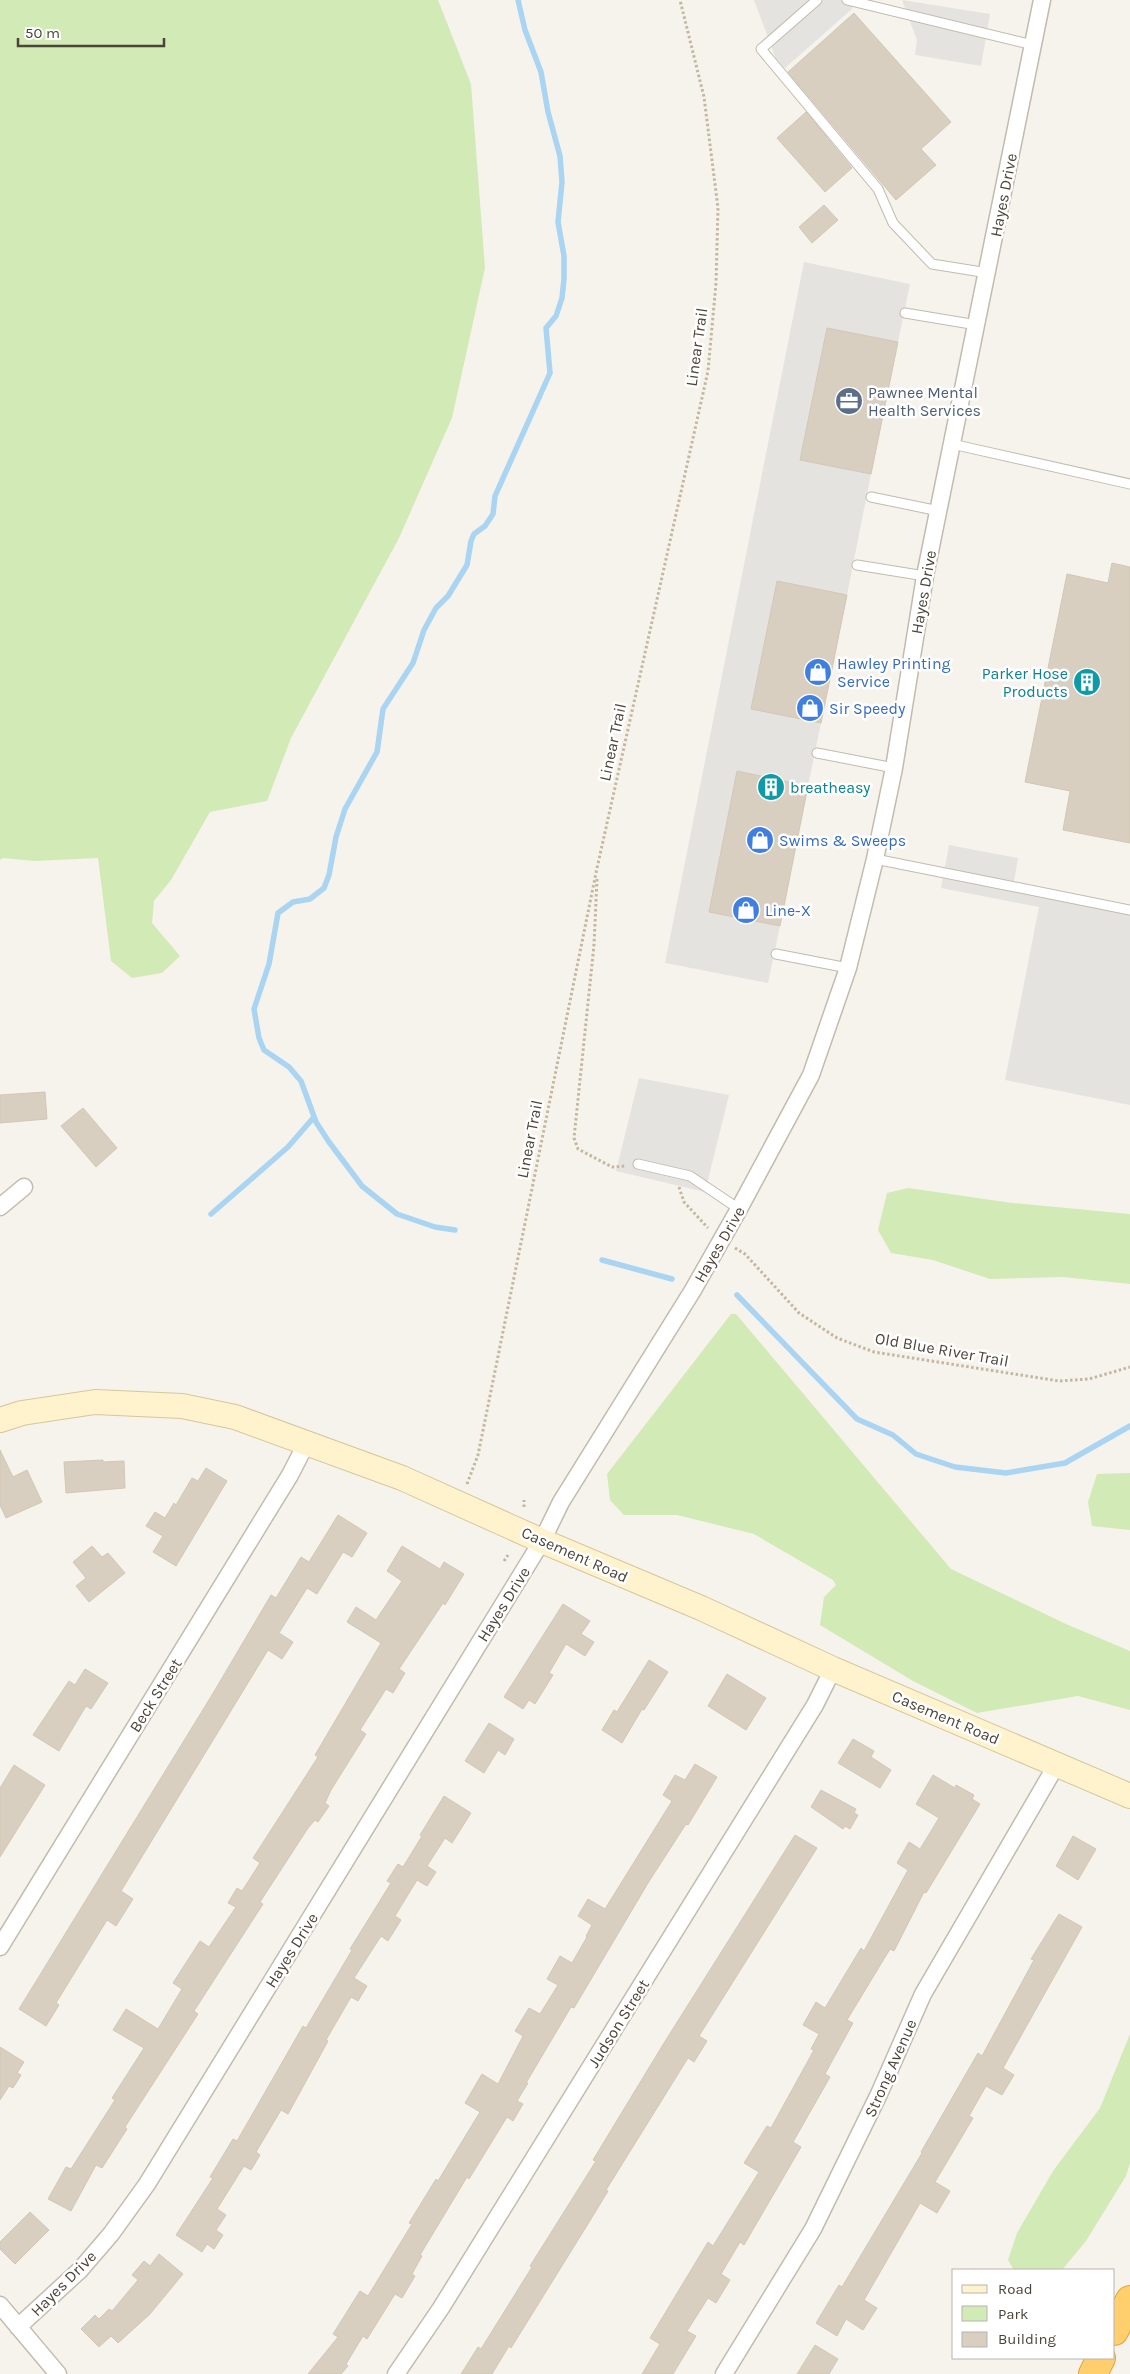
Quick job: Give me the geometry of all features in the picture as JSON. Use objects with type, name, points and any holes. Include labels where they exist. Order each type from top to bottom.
[{"type":"highway","points":[[1115,2329],[1130,2300]]},
{"type":"highway","points":[[1093,2374],[1100,2359]]},
{"type":"street","name":"Hayes Drive","points":[[18,2327],[80,2270],[110,2234],[147,2184],[542,1541],[561,1502],[723,1239],[811,1075],[848,968],[876,859],[894,768],[925,576],[1042,0]]},
{"type":"street","points":[[0,1207],[24,1187]]},
{"type":"street","name":"Casement Road","points":[[0,1420],[22,1413],[95,1402],[182,1406],[235,1417],[402,1478],[542,1541],[701,1608],[833,1669],[1130,1796]]},
{"type":"street","name":"Beck Street","points":[[0,1947],[290,1475],[307,1442]]},
{"type":"street","name":"Judson Street","points":[[396,2374],[441,2308],[815,1705],[833,1669]]},
{"type":"street","name":"Strong Avenue","points":[[724,2374],[813,2229],[879,2094],[923,1994],[1057,1764]]},
{"type":"street","points":[[0,2305],[58,2374]]},
{"type":"lane","points":[[817,0],[761,49],[878,189],[893,223],[932,264],[988,273]]},
{"type":"lane","points":[[847,0],[1033,46]]},
{"type":"lane","points":[[905,313],[977,325]]},
{"type":"lane","points":[[952,444],[1130,484]]},
{"type":"lane","points":[[871,497],[939,510]]},
{"type":"lane","points":[[857,565],[925,576]]},
{"type":"lane","points":[[817,752],[894,768]]},
{"type":"lane","points":[[876,859],[1130,910]]},
{"type":"lane","points":[[776,954],[848,968]]},
{"type":"lane","points":[[638,1164],[690,1176],[739,1210]]},
{"type":"path","name":"Linear Trail","points":[[466,1486],[478,1455],[597,868],[708,370],[715,292],[718,208],[704,97],[680,0]]},
{"type":"path","points":[[597,868],[594,945],[574,1138],[578,1149],[612,1167],[638,1164]]},
{"type":"path","name":"Old Blue River Trail","points":[[673,1172],[684,1202],[706,1226],[744,1254],[798,1313],[837,1338],[874,1352],[1059,1381],[1089,1379],[1130,1367]]},
{"type":"path","points":[[524,1500],[524,1506]]},
{"type":"path","points":[[504,1561],[508,1555]]},
{"type":"green space","points":[[0,0],[438,0],[471,84],[485,268],[452,418],[399,538],[291,738],[267,801],[210,812],[171,880],[154,901],[152,923],[180,956],[162,973],[132,978],[111,961],[98,858],[34,861],[3,858],[0,860]]},
{"type":"green space","points":[[908,1188],[1012,1203],[1130,1214],[1130,1284],[1063,1277],[990,1279],[933,1260],[891,1253],[878,1230],[887,1193]]},
{"type":"green space","points":[[731,1314],[736,1314],[951,1569],[1066,1624],[1130,1651],[1130,1710],[1078,1696],[977,1713],[913,1681],[820,1625],[824,1597],[836,1585],[833,1580],[754,1534],[677,1515],[624,1515],[610,1500],[607,1474]]},
{"type":"green space","points":[[1130,1473],[1130,1530],[1092,1526],[1088,1502],[1097,1474]]},
{"type":"green space","points":[[1130,2034],[1130,2163],[1126,2176],[1086,2241],[1063,2269],[1013,2269],[1008,2260],[1017,2233],[1053,2171],[1100,2108]]},
{"type":"shaded area","points":[[754,0],[853,0],[852,9],[785,68],[776,59]]},
{"type":"shaded area","points":[[902,0],[990,14],[981,66],[915,55],[917,40]]},
{"type":"shaded area","points":[[804,262],[910,284],[898,342],[827,328],[800,460],[871,474],[847,595],[777,581],[751,709],[821,723],[808,786],[737,772],[709,911],[780,926],[768,983],[665,963]]},
{"type":"shaded area","points":[[949,845],[1018,858],[1014,882],[1130,905],[1130,1105],[1005,1080],[1039,907],[941,888]]},
{"type":"shaded area","points":[[639,1078],[729,1095],[705,1192],[616,1171]]},
{"type":"building","points":[[854,13],[951,122],[921,149],[936,165],[896,200],[788,72]]},
{"type":"building","points":[[806,112],[852,168],[825,192],[777,138]]},
{"type":"building","points":[[824,205],[838,220],[812,243],[799,227]]},
{"type":"building","name":"Pawnee Mental Health Services","points":[[827,328],[898,342],[871,474],[800,460]]},
{"type":"building","name":"Parker Hose Products","points":[[1112,563],[1130,567],[1130,843],[1063,830],[1070,791],[1025,782],[1067,574],[1108,583]]},
{"type":"building","points":[[777,581],[847,595],[821,723],[751,709]]},
{"type":"building","points":[[737,771],[808,786],[780,926],[709,912]]},
{"type":"building","points":[[45,1092],[47,1119],[0,1123],[0,1095]]},
{"type":"building","points":[[83,1108],[117,1148],[96,1167],[61,1126]]},
{"type":"building","points":[[0,1450],[13,1477],[27,1470],[42,1502],[6,1518],[0,1505]]},
{"type":"building","points":[[103,1460],[103,1462],[124,1461],[125,1488],[66,1493],[64,1462]]},
{"type":"building","points":[[206,1468],[227,1481],[176,1566],[153,1552],[163,1536],[146,1526],[155,1512],[165,1518],[174,1503],[176,1505],[192,1478],[198,1481]]},
{"type":"building","points":[[338,1515],[367,1533],[352,1557],[343,1552],[317,1594],[307,1588],[279,1633],[293,1642],[282,1659],[268,1650],[121,1891],[133,1899],[116,1926],[107,1920],[56,2003],[59,2005],[46,2026],[19,2009],[212,1695],[271,1595],[276,1598],[301,1557],[309,1562]]},
{"type":"building","points":[[92,1546],[102,1557],[108,1553],[125,1573],[89,1602],[76,1586],[86,1578],[73,1562]]},
{"type":"building","points":[[402,1546],[440,1569],[444,1562],[464,1574],[445,1605],[443,1603],[399,1669],[405,1673],[393,1693],[386,1689],[360,1730],[366,1734],[331,1790],[325,1803],[329,1806],[318,1822],[315,1820],[308,1828],[260,1902],[263,1904],[194,2011],[198,2014],[125,2127],[127,2129],[102,2168],[96,2165],[71,2211],[48,2199],[66,2167],[71,2169],[115,2100],[112,2098],[144,2048],[113,2030],[126,2009],[158,2029],[182,1989],[173,1983],[200,1941],[209,1947],[236,1907],[228,1903],[237,1888],[242,1891],[260,1863],[253,1858],[318,1757],[315,1755],[381,1643],[347,1622],[356,1607],[376,1620],[402,1581],[387,1571]]},
{"type":"building","points":[[563,1604],[590,1621],[581,1634],[594,1642],[585,1656],[566,1644],[549,1673],[553,1675],[535,1704],[529,1700],[523,1709],[504,1697]]},
{"type":"building","points":[[649,1660],[668,1672],[644,1710],[642,1709],[622,1743],[602,1730],[614,1710],[617,1712]]},
{"type":"building","points":[[85,1669],[108,1683],[91,1709],[86,1706],[59,1751],[33,1735],[69,1681],[75,1685]]},
{"type":"building","points":[[727,1674],[766,1698],[746,1730],[708,1706]]},
{"type":"building","points":[[489,1723],[514,1739],[505,1755],[498,1750],[484,1773],[465,1761]]},
{"type":"building","points":[[853,1739],[874,1751],[871,1757],[891,1770],[880,1788],[838,1763]]},
{"type":"building","points":[[695,1764],[717,1777],[688,1825],[686,1824],[648,1883],[574,2008],[571,2007],[526,2083],[528,2083],[517,2101],[523,2104],[513,2121],[507,2117],[469,2179],[467,2177],[420,2255],[422,2256],[412,2274],[415,2276],[402,2298],[395,2294],[367,2339],[363,2336],[346,2364],[348,2366],[341,2374],[308,2374],[338,2337],[333,2334],[360,2291],[368,2296],[412,2224],[409,2223],[436,2179],[438,2181],[480,2112],[465,2103],[482,2074],[498,2084],[523,2036],[515,2031],[529,2008],[540,2014],[558,1985],[547,1979],[560,1956],[572,1963],[592,1925],[578,1916],[588,1899],[605,1909],[672,1801],[663,1795],[675,1775],[685,1780]]},
{"type":"building","points":[[14,1765],[45,1785],[0,1857],[0,1788]]},
{"type":"building","points":[[933,1775],[955,1788],[956,1785],[974,1795],[972,1799],[980,1804],[926,1893],[924,1892],[894,1951],[890,1949],[847,2020],[853,2023],[825,2074],[830,2077],[793,2142],[801,2147],[744,2245],[740,2242],[721,2274],[730,2280],[716,2303],[708,2298],[687,2331],[696,2336],[673,2374],[642,2374],[660,2344],[650,2338],[708,2242],[713,2246],[759,2172],[744,2163],[767,2126],[771,2128],[814,2050],[811,2049],[819,2034],[803,2025],[816,2002],[825,2008],[861,1948],[864,1951],[908,1870],[897,1863],[909,1842],[920,1849],[939,1818],[916,1804]]},
{"type":"building","points":[[821,1790],[856,1809],[854,1813],[858,1815],[850,1829],[845,1826],[843,1829],[811,1807]]},
{"type":"building","points":[[444,1796],[471,1813],[452,1843],[445,1838],[427,1866],[436,1872],[427,1886],[417,1880],[395,1916],[401,1920],[388,1941],[381,1936],[354,1978],[367,1986],[358,2001],[351,1997],[326,2040],[328,2041],[288,2114],[281,2110],[256,2152],[260,2155],[251,2170],[244,2166],[217,2209],[226,2215],[216,2230],[223,2235],[214,2249],[207,2244],[202,2252],[176,2235],[213,2178],[210,2177],[233,2139],[237,2141],[303,2026],[306,2028],[352,1950],[350,1949],[391,1883],[387,1881],[398,1864],[403,1867]]},
{"type":"building","points":[[795,1835],[817,1848],[699,2036],[707,2041],[694,2062],[688,2058],[606,2190],[608,2191],[583,2232],[511,2348],[509,2346],[492,2374],[461,2374],[478,2347],[481,2349],[532,2267],[530,2266],[596,2161],[593,2160],[664,2043]]},
{"type":"building","points":[[1073,1836],[1096,1849],[1078,1880],[1056,1866]]},
{"type":"building","points":[[1059,1914],[1082,1927],[1003,2068],[1014,2075],[1002,2095],[986,2086],[969,2116],[973,2118],[935,2182],[950,2191],[937,2213],[920,2203],[864,2300],[877,2308],[863,2330],[846,2319],[837,2336],[816,2323],[839,2285],[842,2287],[922,2153],[978,2053],[982,2056],[1034,1960],[1031,1959]]},
{"type":"building","points":[[0,2047],[24,2062],[17,2073],[21,2075],[13,2088],[9,2086],[0,2100]]},
{"type":"building","points":[[30,2212],[49,2230],[15,2264],[0,2249],[0,2242]]},
{"type":"building","points":[[159,2254],[183,2274],[150,2314],[118,2343],[111,2336],[99,2347],[81,2329],[95,2315],[99,2319],[109,2309],[112,2311],[138,2280],[132,2275],[144,2261],[150,2266]]},
{"type":"building","points":[[815,2345],[838,2359],[829,2374],[797,2374]]},
{"type":"waterway","points":[[455,1230],[435,1227],[397,1214],[362,1186],[316,1122],[301,1081],[289,1067],[264,1050],[259,1038],[254,1009],[269,964],[278,913],[293,902],[310,899],[324,888],[329,875],[336,837],[345,809],[377,752],[383,709],[413,663],[424,630],[436,608],[448,596],[467,565],[474,534],[485,526],[493,514],[495,496],[550,373],[546,328],[556,316],[562,298],[564,279],[564,256],[558,222],[562,182],[560,156],[548,112],[541,72],[525,30],[518,0]]},
{"type":"waterway","points":[[211,1214],[288,1147],[314,1117]]},
{"type":"waterway","points":[[602,1260],[672,1279]]},
{"type":"waterway","points":[[737,1295],[857,1419],[893,1435],[916,1454],[955,1467],[1006,1473],[1065,1463],[1130,1426]]},
{"type":"place","name":"Pawnee Mental Health Services","points":[[849,401]]},
{"type":"place","name":"Hawley Printing Service","points":[[818,672]]},
{"type":"place","name":"Parker Hose Products","points":[[1087,682]]},
{"type":"place","name":"Sir Speedy","points":[[810,708]]},
{"type":"place","name":"breatheasy","points":[[771,787]]},
{"type":"place","name":"Swims & Sweeps","points":[[760,840]]},
{"type":"place","name":"Line-X","points":[[746,910]]}]
